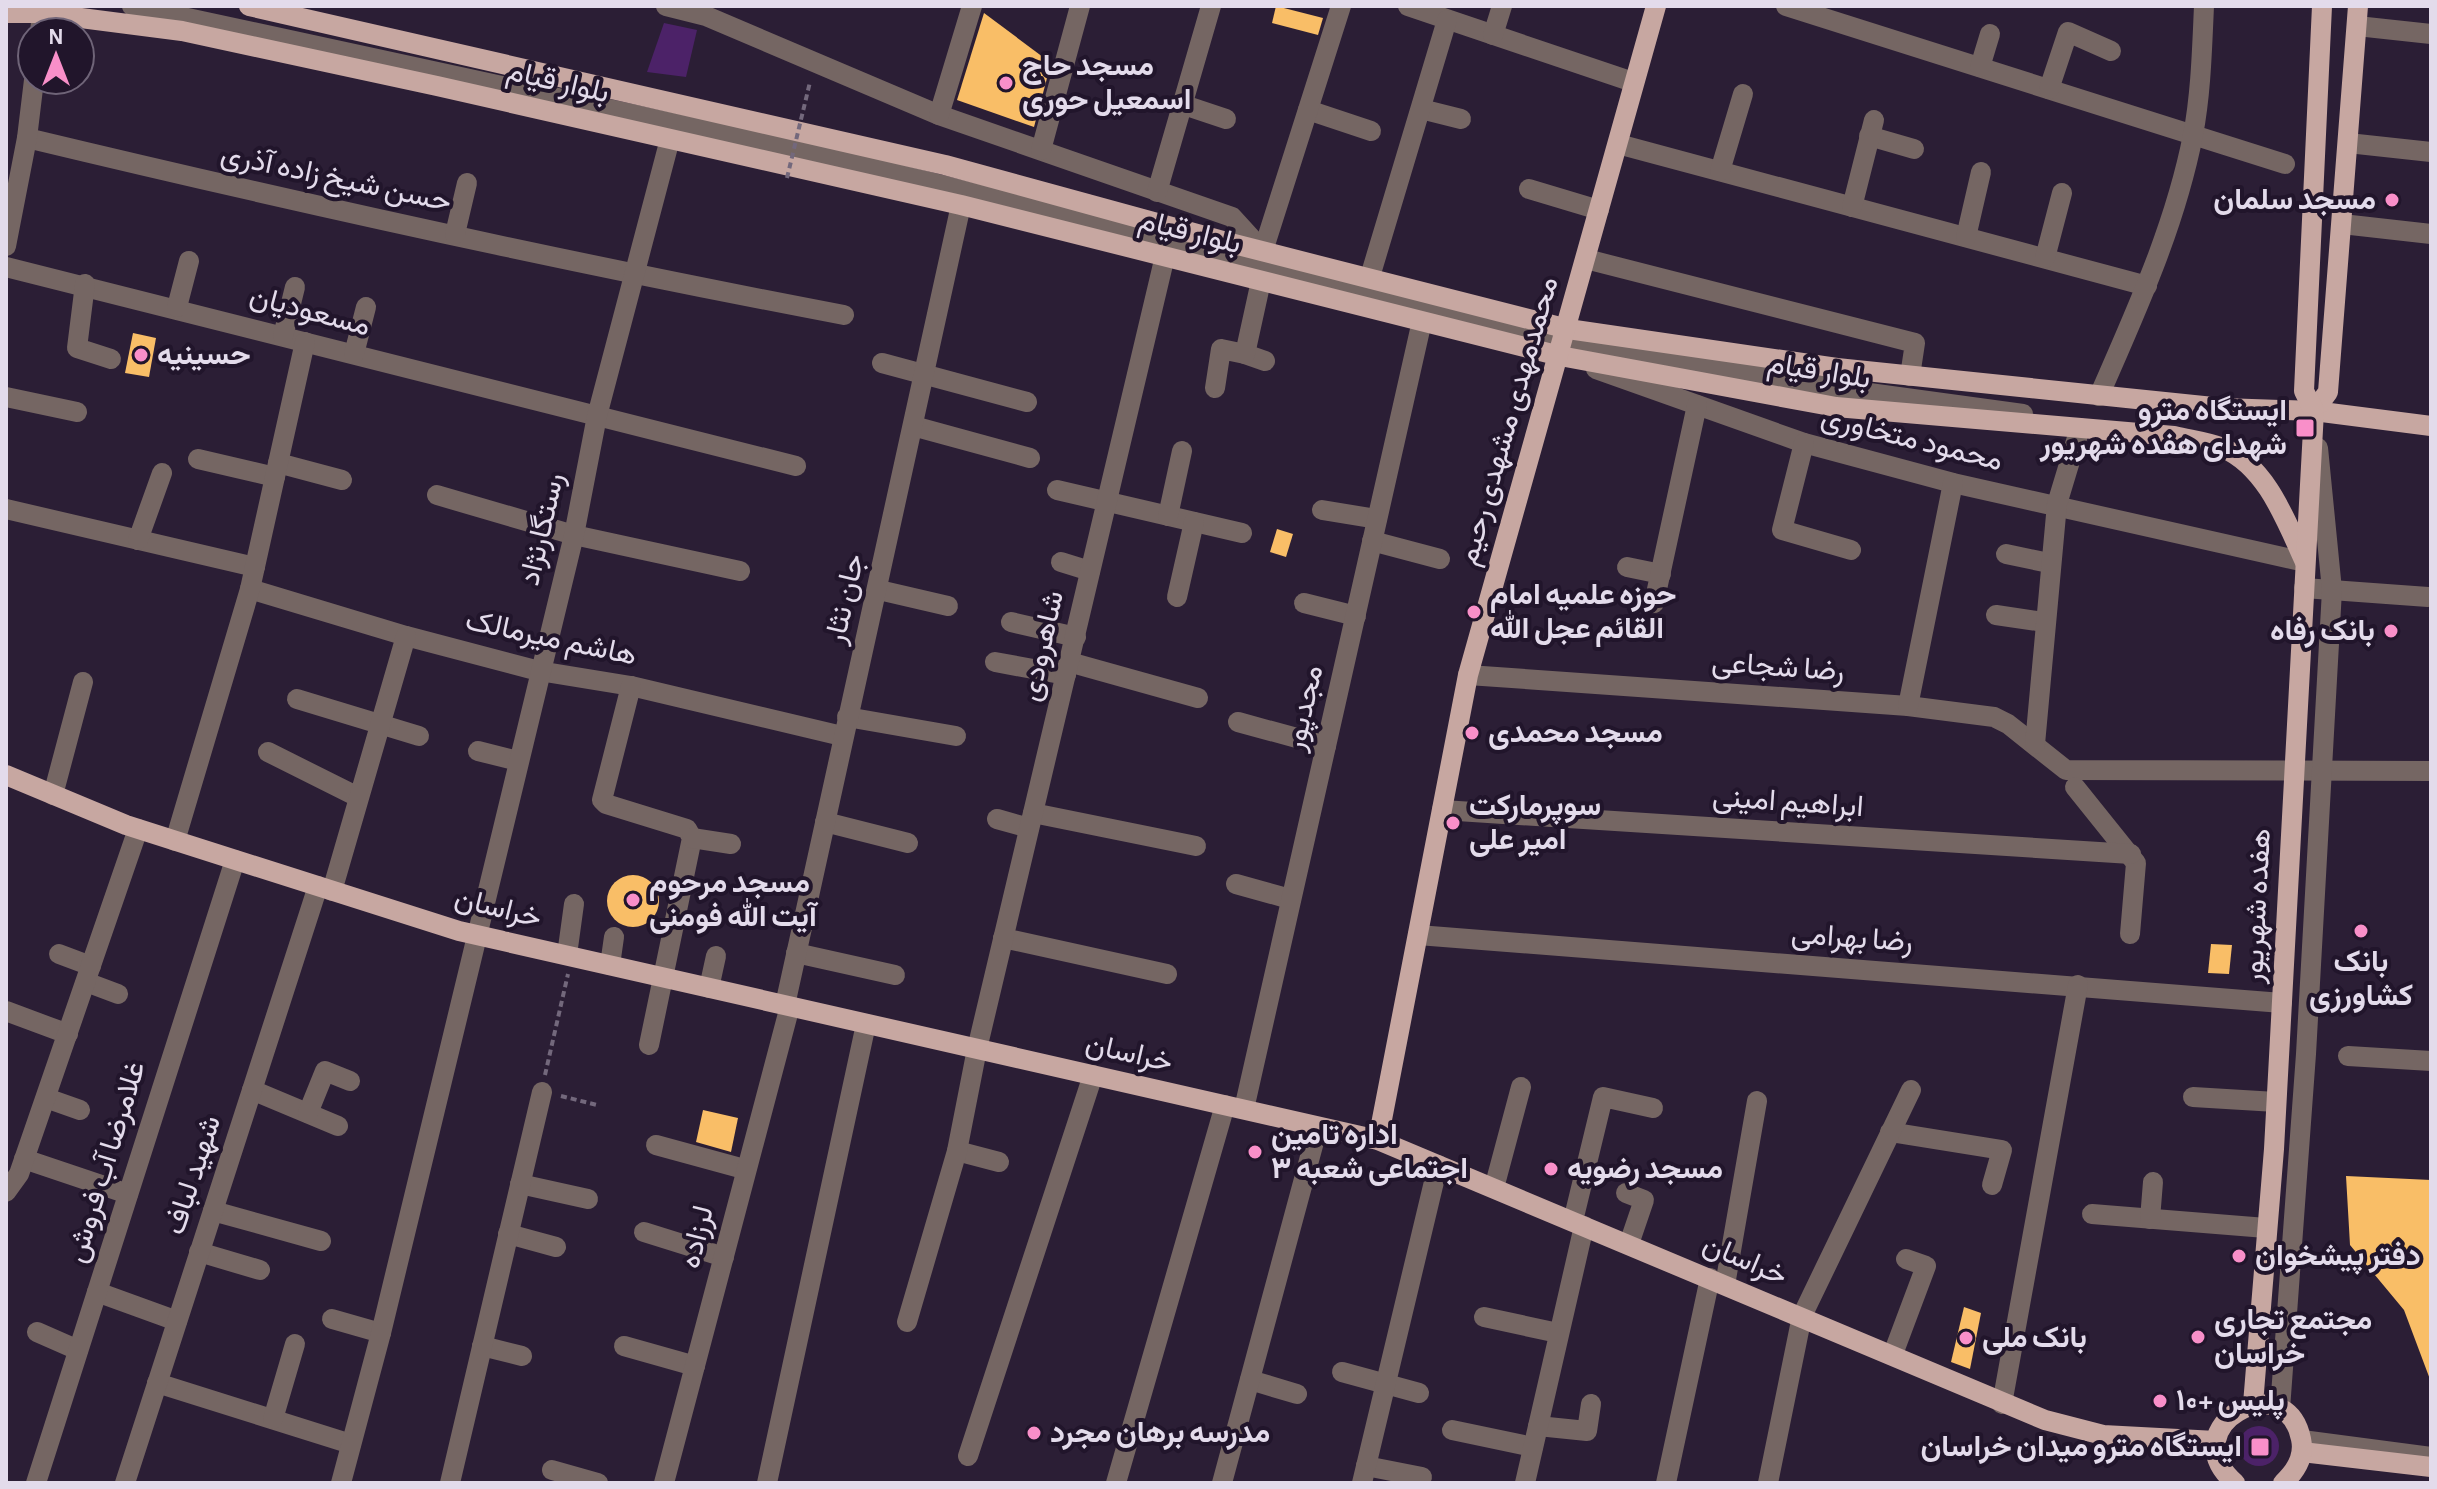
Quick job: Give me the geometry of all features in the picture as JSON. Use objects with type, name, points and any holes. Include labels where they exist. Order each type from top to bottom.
[{"type":"main road","name":"بلوار قیام","points":[[249,6],[945,165],[1369,280],[1564,342],[1836,407],[2174,436],[2222,448],[2254,469],[2283,514],[2305,562]]},
{"type":"main road","name":"محمدمهدی مشهدی رحیم","points":[[1378,1140],[1468,675],[1502,543],[1564,342],[1656,6]]},
{"type":"main road","name":"هفده شهریور","points":[[2253,1404],[2276,1102],[2314,411],[2304,391],[2322,6]]},
{"type":"main road","name":"هفده شهریور","points":[[2314,411],[2328,392],[2357,16]]},
{"type":"main road","name":"بلوار قیام","points":[[96,26],[182,31],[670,139],[961,205],[1422,321],[1564,342],[2223,408],[2314,411],[2431,426]]},
{"type":"main road","name":"خراسان","points":[[6,775],[138,829],[477,934],[1378,1140],[2045,1420],[2103,1435],[2216,1441]]},
{"type":"main road","points":[[2235,1483],[2219,1465],[2216,1441],[2229,1416],[2253,1404],[2280,1409],[2290,1417],[2302,1446],[2293,1475],[2283,1483]]},
{"type":"main road","points":[[2302,1446],[2431,1467]]},
{"type":"street","points":[[132,6],[822,155],[1564,342],[1840,389],[2174,436]]},
{"type":"street","points":[[666,6],[707,11],[939,115],[1232,217],[1263,251],[1341,6]]},
{"type":"street","points":[[939,115],[972,6]]},
{"type":"street","points":[[1041,150],[1080,6]]},
{"type":"street","points":[[1157,192],[1211,6]]},
{"type":"street","points":[[1408,6],[1633,82]]},
{"type":"street","points":[[1493,35],[1502,6]]},
{"type":"street","points":[[1786,6],[1852,16],[1980,67],[2285,164]]},
{"type":"street","points":[[2099,396],[2171,222],[2193,135],[2201,77],[2204,6]]},
{"type":"street","points":[[2357,16],[2431,34]]},
{"type":"street","points":[[1369,280],[1447,20]]},
{"type":"street","points":[[2049,89],[2068,32],[2111,51]]},
{"type":"street","points":[[1980,67],[1990,34]]},
{"type":"street","points":[[1720,171],[1743,94]]},
{"type":"street","points":[[6,246],[32,96]]},
{"type":"street","points":[[1181,104],[1226,119]]},
{"type":"street","points":[[1421,109],[1461,119]]},
{"type":"street","points":[[1308,110],[1371,131]]},
{"type":"street","points":[[1852,207],[1871,128],[1914,149]]},
{"type":"street","name":"حسن شیخ زاده آذری","points":[[27,138],[306,204],[632,275],[844,315]]},
{"type":"street","name":"رستگارنژاد","points":[[341,1483],[381,1333],[574,535],[597,416],[670,139]]},
{"type":"street","points":[[2348,143],[2431,152]]},
{"type":"street","points":[[1618,144],[2147,286]]},
{"type":"street","points":[[1966,237],[1981,172]]},
{"type":"street","points":[[455,234],[467,183]]},
{"type":"street","points":[[1529,189],[1599,210]]},
{"type":"street","points":[[2045,258],[2062,193]]},
{"type":"street","name":"جان نثار","points":[[787,1006],[844,726],[879,590],[961,205]]},
{"type":"street","points":[[2342,224],[2431,234]]},
{"type":"street","name":"شاهرودی","points":[[907,1322],[957,1151],[977,1049],[1165,256]]},
{"type":"street","points":[[1586,259],[1915,343],[1910,376]]},
{"type":"street","points":[[177,307],[189,261]]},
{"type":"street","name":"مسعودیان","points":[[6,267],[177,307],[796,466]]},
{"type":"street","points":[[1245,354],[1261,281]]},
{"type":"street","points":[[85,284],[77,348],[111,359]]},
{"type":"street","points":[[283,336],[295,287]]},
{"type":"street","points":[[354,354],[366,307]]},
{"type":"street","name":"مجدپور","points":[[1116,1483],[1234,1107],[1290,899],[1422,321]]},
{"type":"street","points":[[175,841],[250,589],[305,342]]},
{"type":"street","name":"محمود متخاوری","points":[[1564,342],[1697,405],[1804,443],[1953,483],[2305,562]]},
{"type":"street","points":[[1215,388],[1221,349],[1265,361]]},
{"type":"street","points":[[882,363],[1027,402]]},
{"type":"street","points":[[6,397],[77,412]]},
{"type":"street","points":[[1654,603],[1697,405]]},
{"type":"street","points":[[2280,1409],[2332,590],[2314,411]]},
{"type":"street","points":[[913,426],[1030,458]]},
{"type":"street","points":[[2035,744],[2049,563],[2057,504],[2080,428]]},
{"type":"street","points":[[1804,443],[1782,530],[1851,550]]},
{"type":"street","points":[[1168,516],[1182,451]]},
{"type":"street","points":[[198,459],[342,480]]},
{"type":"street","points":[[138,540],[162,473]]},
{"type":"street","points":[[1908,706],[1953,483]]},
{"type":"street","points":[[1057,490],[1242,533]]},
{"type":"street","points":[[437,495],[574,535],[740,571]]},
{"type":"street","points":[[6,509],[255,567]]},
{"type":"street","points":[[1322,510],[1377,519]]},
{"type":"street","points":[[1177,597],[1194,522]]},
{"type":"street","points":[[1372,541],[1440,559]]},
{"type":"street","points":[[2006,554],[2049,563]]},
{"type":"street","points":[[1061,562],[1090,571]]},
{"type":"street","points":[[1627,567],[1661,574]]},
{"type":"street","points":[[2304,588],[2428,597]]},
{"type":"street","name":"هاشم میرمالک","points":[[250,589],[406,636],[539,671],[844,726],[956,736]]},
{"type":"street","points":[[879,590],[948,606]]},
{"type":"street","points":[[1304,603],[1356,616]]},
{"type":"street","points":[[1996,615],[2044,622]]},
{"type":"street","points":[[1011,622],[1076,637]]},
{"type":"street","name":"شهید لباف","points":[[125,1483],[252,1090],[358,797],[406,636]]},
{"type":"street","points":[[995,662],[1067,668],[1198,698]]},
{"type":"street","name":"رضا شجاعی","points":[[1468,675],[1908,706],[1994,717],[2035,744],[2071,778],[2131,854]]},
{"type":"street","points":[[53,795],[83,682]]},
{"type":"street","points":[[631,686],[602,800],[606,804],[687,829],[692,838],[649,1045]]},
{"type":"street","points":[[297,699],[419,736]]},
{"type":"street","points":[[1238,722],[1326,746]]},
{"type":"street","points":[[478,751],[518,761]]},
{"type":"street","points":[[268,752],[358,797]]},
{"type":"street","points":[[2071,778],[2295,769],[2431,771]]},
{"type":"street","name":"ابراهیم امینی","points":[[1442,810],[2131,854]]},
{"type":"street","points":[[997,819],[1031,820],[1196,846]]},
{"type":"street","points":[[825,822],[908,843]]},
{"type":"street","points":[[6,1192],[22,1166],[138,829]]},
{"type":"street","points":[[692,838],[731,844]]},
{"type":"street","points":[[2130,934],[2136,863],[2131,854]]},
{"type":"street","name":"غلامرضا آب فروش","points":[[36,1483],[235,860]]},
{"type":"street","points":[[1236,884],[1290,899]]},
{"type":"street","points":[[570,956],[574,904]]},
{"type":"street","name":"رضا بهرامی","points":[[1418,935],[2282,1003]]},
{"type":"street","points":[[610,965],[614,937]]},
{"type":"street","points":[[1003,938],[1167,974]]},
{"type":"street","points":[[796,953],[895,975]]},
{"type":"street","points":[[59,954],[118,994]]},
{"type":"street","points":[[709,988],[716,956]]},
{"type":"street","points":[[2002,1404],[2078,985]]},
{"type":"street","name":"لرزاده","points":[[664,1483],[787,1006]]},
{"type":"street","points":[[6,1011],[68,1034]]},
{"type":"street","points":[[767,1483],[866,1024]]},
{"type":"street","points":[[2348,1056],[2431,1061]]},
{"type":"street","points":[[308,1113],[325,1071],[350,1081]]},
{"type":"street","points":[[968,1456],[1093,1075]]},
{"type":"street","points":[[1494,1188],[1521,1087]]},
{"type":"street","points":[[252,1090],[338,1126]]},
{"type":"street","points":[[1768,1483],[1802,1316],[1911,1090]]},
{"type":"street","points":[[450,1483],[542,1092]]},
{"type":"street","points":[[1525,1483],[1558,1333],[1603,1097],[1653,1108]]},
{"type":"street","points":[[2193,1097],[2276,1102]]},
{"type":"street","points":[[46,1098],[80,1110]]},
{"type":"street","points":[[1666,1483],[1718,1282],[1757,1101]]},
{"type":"street","points":[[1222,1483],[1318,1127]]},
{"type":"street","points":[[1890,1132],[2002,1150],[1992,1185]]},
{"type":"street","points":[[656,1145],[744,1169]]},
{"type":"street","points":[[957,1151],[999,1162]]},
{"type":"street","points":[[1422,1477],[1364,1475],[1438,1165]]},
{"type":"street","points":[[22,1166],[128,1194]]},
{"type":"street","points":[[2150,1219],[2153,1182]]},
{"type":"street","points":[[520,1184],[588,1199]]},
{"type":"street","points":[[1629,1244],[1642,1199]]},
{"type":"street","points":[[213,1211],[321,1241]]},
{"type":"street","points":[[2092,1214],[2266,1228]]},
{"type":"street","points":[[644,1232],[724,1257]]},
{"type":"street","points":[[508,1234],[556,1247]]},
{"type":"street","points":[[199,1252],[260,1270]]},
{"type":"street","points":[[1893,1354],[1926,1266],[1906,1259]]},
{"type":"street","points":[[97,1292],[177,1321]]},
{"type":"street","points":[[1484,1317],[1558,1333]]},
{"type":"street","points":[[332,1319],[381,1333]]},
{"type":"street","points":[[37,1332],[78,1350]]},
{"type":"street","points":[[273,1419],[295,1344]]},
{"type":"street","points":[[482,1346],[522,1356]]},
{"type":"street","points":[[624,1346],[695,1366]]},
{"type":"street","points":[[1342,1372],[1419,1393]]},
{"type":"street","points":[[1250,1380],[1297,1394]]},
{"type":"street","points":[[157,1383],[351,1444]]},
{"type":"street","points":[[1538,1426],[1587,1431],[1591,1404]]},
{"type":"street","points":[[1452,1430],[1533,1447]]},
{"type":"street","points":[[2302,1446],[2431,1457]]},
{"type":"street","points":[[552,1470],[598,1483]]},
{"type":"path","points":[[787,178],[810,82]]},
{"type":"path","points":[[570,956],[542,1092],[597,1105]]},
{"type":"shaded area","points":[[664,23],[697,30],[686,77],[647,72]]},
{"type":"shaded area","points":[[2259,1426],[2273,1432],[2279,1446],[2273,1460],[2259,1466],[2245,1460],[2239,1446],[2245,1432]]},
{"type":"building","points":[[1276,6],[1323,18],[1318,35],[1272,23]]},
{"type":"building","name":"مسجد حاج اسمعیل حوری","points":[[984,13],[1051,63],[1034,127],[957,100]]},
{"type":"building","name":"حسینیه","points":[[133,333],[156,338],[149,377],[125,373]]},
{"type":"building","points":[[1277,529],[1293,534],[1286,557],[1270,552]]},
{"type":"building","name":"مسجد مرحوم آیت الله فومنی","points":[[633,875],[651,883],[659,901],[651,919],[633,927],[615,919],[607,901],[615,883]]},
{"type":"building","points":[[2211,944],[2232,945],[2229,974],[2208,973]]},
{"type":"building","points":[[703,1110],[738,1118],[731,1152],[696,1142]]},
{"type":"building","points":[[2346,1176],[2431,1180],[2431,1382],[2404,1310],[2350,1245]]},
{"type":"building","name":"بانک ملی","points":[[1964,1307],[1981,1313],[1970,1369],[1951,1362]]},
{"type":"place","name":"مسجد حاج اسمعیل حوری","points":[[1006,83]]},
{"type":"place","name":"مسجد سلمان","points":[[2392,200]]},
{"type":"place","name":"حسینیه","points":[[141,355]]},
{"type":"place","name":"ایستگاه مترو شهدای هفده شهریور","points":[[2305,428]]},
{"type":"place","name":"حوزه علمیه امام القائم عجل الله","points":[[1474,612]]},
{"type":"place","name":"بانک رفاه","points":[[2391,631]]},
{"type":"place","name":"مسجد محمدی","points":[[1472,733]]},
{"type":"place","name":"سوپرمارکت امیر علی","points":[[1453,823]]},
{"type":"place","name":"مسجد مرحوم آیت الله فومنی","points":[[633,900]]},
{"type":"place","name":"بانک کشاورزی","points":[[2361,931]]},
{"type":"place","name":"اداره تامین اجتماعی شعبه ۳","points":[[1255,1152]]},
{"type":"place","name":"مسجد رضویه","points":[[1551,1169]]},
{"type":"place","name":"دفتر پیشخوان","points":[[2239,1256]]},
{"type":"place","name":"مجتمع تجاری خراسان","points":[[2198,1337]]},
{"type":"place","name":"بانک ملی","points":[[1966,1338]]},
{"type":"place","name":"پلیس +۱۰","points":[[2160,1401]]},
{"type":"place","name":"مدرسه برهان مجرد","points":[[1034,1433]]},
{"type":"place","name":"ایستگاه مترو میدان خراسان","points":[[2260,1447]]}]
